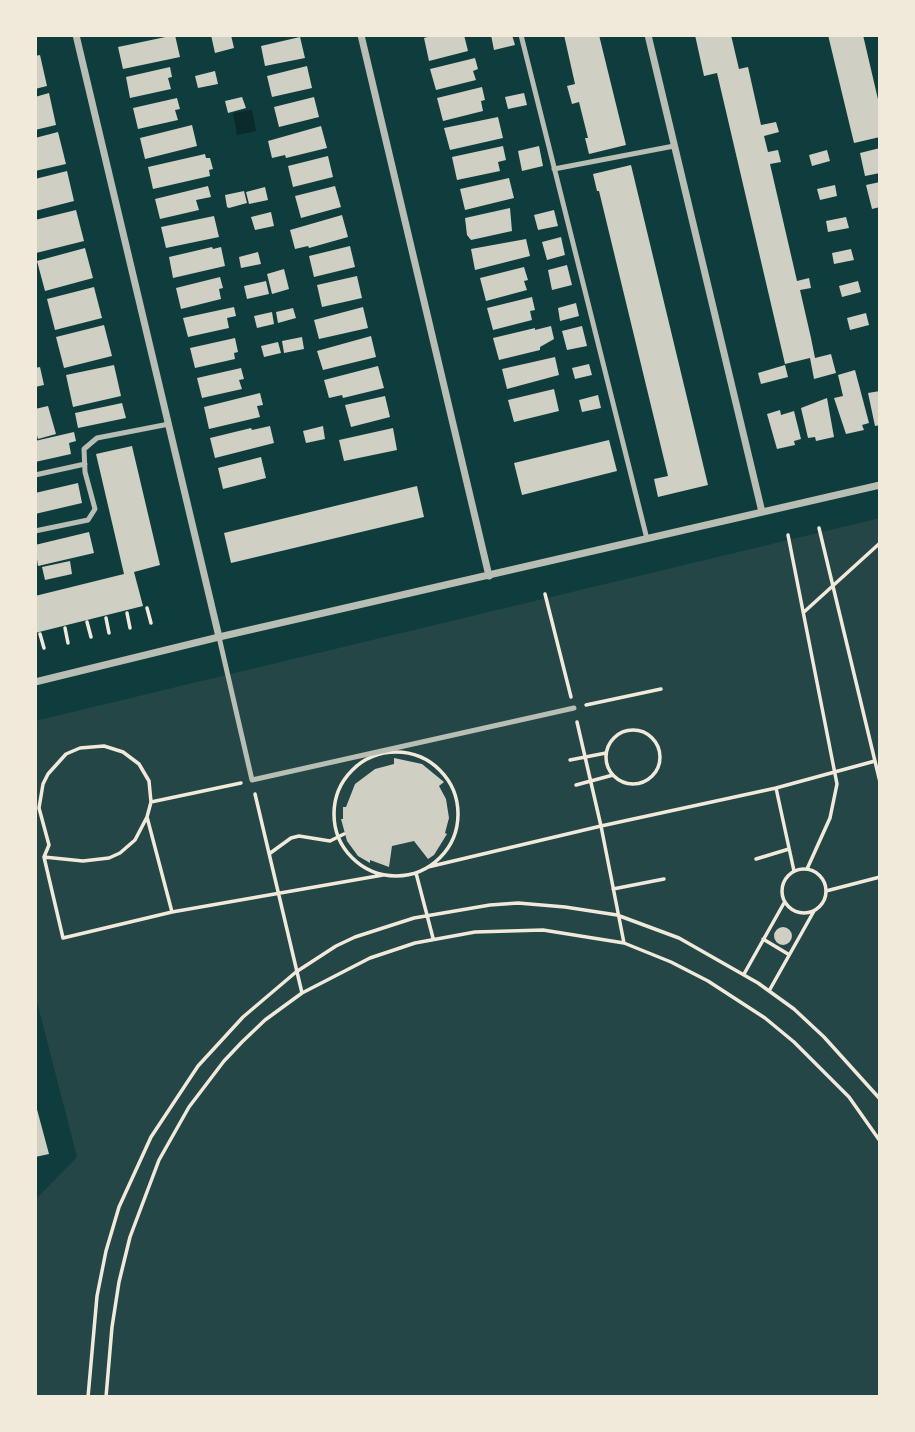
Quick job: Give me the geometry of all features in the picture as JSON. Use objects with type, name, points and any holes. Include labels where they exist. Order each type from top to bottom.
[{"type":"street","points":[[76,35],[219,637]]},
{"type":"street","points":[[361,35],[489,576]]},
{"type":"street","points":[[648,35],[762,512]]},
{"type":"street","points":[[35,682],[880,485]]},
{"type":"lane","points":[[521,35],[647,539]]},
{"type":"lane","points":[[554,169],[674,146]]},
{"type":"lane","points":[[35,531],[88,520],[95,509],[85,472],[84,449],[97,438],[169,424]]},
{"type":"lane","points":[[35,475],[85,464]]},
{"type":"lane","points":[[219,637],[252,780],[574,708]]},
{"type":"path","points":[[819,528],[880,782]]},
{"type":"path","points":[[789,535],[836,771],[836,796],[830,818],[807,869]]},
{"type":"path","points":[[804,612],[880,543]]},
{"type":"path","points":[[544,594],[586,757],[624,943]]},
{"type":"path","points":[[147,608],[151,623]]},
{"type":"path","points":[[127,613],[130,628]]},
{"type":"path","points":[[106,618],[109,633]]},
{"type":"path","points":[[88,622],[91,637]]},
{"type":"path","points":[[65,628],[68,643]]},
{"type":"path","points":[[40,634],[44,648]]},
{"type":"path","points":[[574,708],[661,689]]},
{"type":"path","points":[[627,731],[645,733],[657,746],[659,762],[651,776],[636,783],[628,783],[613,775],[608,767],[607,752],[611,740],[627,731]]},
{"type":"path","points":[[44,857],[83,861],[109,858],[120,853],[135,840],[147,817],[152,791],[139,764],[123,752],[96,745],[71,751],[55,763],[43,784],[39,808],[49,845],[44,857],[63,938],[172,912],[383,875],[405,876],[416,873],[445,853],[455,835],[459,814],[455,793],[444,774],[428,761],[408,753],[387,750],[358,765],[346,776],[338,790],[334,806],[334,822],[345,850],[368,870],[383,875]]},
{"type":"path","points":[[570,760],[607,752]]},
{"type":"path","points":[[428,867],[776,788],[875,761]]},
{"type":"path","points":[[576,785],[613,775]]},
{"type":"path","points":[[151,802],[252,780],[302,993]]},
{"type":"path","points":[[776,788],[794,871]]},
{"type":"path","points":[[147,817],[172,912]]},
{"type":"path","points":[[269,854],[291,838],[299,836],[330,841],[344,834]]},
{"type":"path","points":[[756,859],[789,849]]},
{"type":"path","points":[[744,974],[784,903],[784,881],[794,871],[813,871],[824,881],[824,901],[814,911],[769,991]]},
{"type":"path","points":[[416,873],[433,938]]},
{"type":"path","points":[[826,891],[880,877]]},
{"type":"path","points":[[613,889],[664,880]]},
{"type":"path","points":[[88,1397],[97,1296],[106,1251],[119,1207],[139,1159],[172,1102],[215,1045],[243,1017],[296,972],[335,946],[355,937],[427,915],[464,908],[518,903],[617,915],[680,938],[769,991],[824,1037],[880,1099]]},
{"type":"path","points":[[784,903],[800,913],[814,911]]},
{"type":"path","points":[[106,1397],[112,1327],[123,1262],[145,1193],[166,1145],[195,1098],[224,1061],[265,1020],[302,993],[370,958],[433,938],[475,932],[542,930],[624,943],[708,981],[765,1018],[794,1042],[849,1097],[880,1141]]},
{"type":"path","points":[[764,939],[789,955]]},
{"type":"shaded area","points":[[252,110],[256,131],[237,135],[233,113]]},
{"type":"shaded area","points":[[880,518],[880,1397],[35,1397],[35,1200],[77,1157],[35,994],[35,721]]},
{"type":"building","points":[[175,35],[180,57],[123,69],[118,47]]},
{"type":"building","points":[[211,35],[231,35],[234,48],[215,53]]},
{"type":"building","points":[[434,35],[464,35],[468,51],[429,61],[424,38]]},
{"type":"building","points":[[491,35],[512,35],[515,45],[494,50]]},
{"type":"building","points":[[564,35],[599,35],[626,145],[589,154],[579,102],[572,104],[567,86],[575,84]]},
{"type":"building","points":[[695,35],[731,35],[739,69],[748,67],[761,125],[776,122],[779,132],[764,136],[768,152],[778,150],[781,162],[770,164],[797,281],[809,278],[811,288],[800,290],[815,358],[831,354],[836,373],[814,379],[810,358],[785,364],[717,73],[704,76]]},
{"type":"building","points":[[828,35],[863,35],[880,108],[880,137],[854,143]]},
{"type":"building","points":[[300,37],[305,58],[265,66],[261,46]]},
{"type":"building","points":[[40,55],[47,86],[35,89],[35,56]]},
{"type":"building","points":[[475,58],[478,69],[473,71],[476,80],[436,90],[430,69]]},
{"type":"building","points":[[307,66],[312,88],[272,97],[267,76]]},
{"type":"building","points":[[170,67],[172,77],[168,78],[171,89],[130,98],[126,77]]},
{"type":"building","points":[[215,71],[218,84],[198,88],[195,76]]},
{"type":"building","points":[[482,87],[485,100],[481,101],[483,111],[443,121],[437,98]]},
{"type":"building","points":[[49,93],[56,125],[35,130],[35,97]]},
{"type":"building","points":[[524,93],[527,105],[508,109],[505,97]]},
{"type":"building","points":[[242,97],[246,108],[228,113],[225,101]]},
{"type":"building","points":[[314,97],[319,117],[279,127],[274,107]]},
{"type":"building","points":[[177,98],[180,109],[175,110],[178,120],[138,129],[133,108]]},
{"type":"building","points":[[498,117],[503,138],[450,150],[444,128]]},
{"type":"building","points":[[192,125],[197,146],[145,159],[140,138]]},
{"type":"building","points":[[321,126],[327,148],[286,158],[285,155],[272,158],[268,141]]},
{"type":"building","points":[[58,132],[66,164],[35,171],[35,138]]},
{"type":"building","points":[[503,146],[506,160],[498,162],[500,171],[457,180],[452,157]]},
{"type":"building","points":[[539,146],[543,166],[522,171],[518,151]]},
{"type":"building","points":[[880,148],[880,173],[865,176],[860,153]]},
{"type":"building","points":[[827,150],[830,161],[812,166],[809,155]]},
{"type":"building","points":[[205,154],[206,158],[210,158],[213,169],[209,170],[210,176],[153,189],[148,167]]},
{"type":"building","points":[[328,156],[333,177],[293,187],[288,166]]},
{"type":"building","points":[[631,165],[708,485],[658,497],[654,479],[668,476],[593,174]]},
{"type":"building","points":[[67,171],[74,201],[35,211],[35,179]]},
{"type":"building","points":[[509,178],[514,198],[465,210],[460,189]]},
{"type":"building","points":[[880,182],[880,207],[872,209],[866,185]]},
{"type":"building","points":[[835,185],[837,196],[820,200],[817,189]]},
{"type":"building","points":[[208,186],[211,197],[196,200],[199,210],[160,219],[155,199]]},
{"type":"building","points":[[335,186],[341,207],[301,218],[295,196]]},
{"type":"building","points":[[265,187],[268,200],[249,204],[246,192]]},
{"type":"building","points":[[244,191],[247,203],[227,207],[225,195]]},
{"type":"building","points":[[510,208],[512,231],[471,240],[467,235],[465,218]]},
{"type":"building","points":[[76,210],[84,241],[36,253],[35,220]]},
{"type":"building","points":[[554,210],[558,226],[538,230],[534,215]]},
{"type":"building","points":[[271,212],[274,226],[255,230],[251,217]]},
{"type":"building","points":[[342,215],[348,237],[309,248],[295,249],[290,230]]},
{"type":"building","points":[[214,216],[219,237],[166,248],[161,227]]},
{"type":"building","points":[[846,217],[849,228],[828,232],[826,221]]},
{"type":"building","points":[[561,237],[565,255],[547,260],[542,242]]},
{"type":"building","points":[[526,239],[530,256],[475,270],[471,249]]},
{"type":"building","points":[[350,246],[355,267],[314,277],[309,256]]},
{"type":"building","points":[[221,247],[225,266],[173,278],[169,257]]},
{"type":"building","points":[[85,248],[93,278],[45,291],[37,261]]},
{"type":"building","points":[[851,249],[854,260],[834,264],[832,253]]},
{"type":"building","points":[[258,252],[261,264],[241,268],[239,257]]},
{"type":"building","points":[[567,265],[572,285],[552,290],[548,270]]},
{"type":"building","points":[[524,267],[528,280],[524,281],[527,290],[486,301],[480,278]]},
{"type":"building","points":[[284,269],[289,289],[272,294],[267,274]]},
{"type":"building","points":[[357,276],[362,298],[322,307],[317,285]]},
{"type":"building","points":[[220,277],[223,288],[219,289],[221,299],[181,309],[176,288]]},
{"type":"building","points":[[266,281],[269,294],[247,299],[244,286]]},
{"type":"building","points":[[858,281],[861,292],[842,297],[839,286]]},
{"type":"building","points":[[94,287],[102,318],[55,330],[47,299]]},
{"type":"building","points":[[532,297],[535,310],[530,311],[532,320],[493,330],[487,308]]},
{"type":"building","points":[[576,303],[579,316],[560,321],[558,308]]},
{"type":"building","points":[[234,307],[236,316],[227,318],[229,328],[188,337],[183,318]]},
{"type":"building","points":[[363,307],[368,328],[319,339],[314,320]]},
{"type":"building","points":[[293,308],[296,318],[278,323],[276,312]]},
{"type":"building","points":[[272,312],[274,324],[257,328],[254,316]]},
{"type":"building","points":[[866,313],[869,325],[850,330],[847,318]]},
{"type":"building","points":[[104,325],[112,356],[64,368],[56,337]]},
{"type":"building","points":[[551,326],[554,339],[540,347],[540,350],[499,360],[493,338]]},
{"type":"building","points":[[582,326],[587,346],[567,350],[562,331]]},
{"type":"building","points":[[371,336],[376,357],[323,370],[317,351]]},
{"type":"building","points":[[302,337],[304,349],[284,353],[282,341]]},
{"type":"building","points":[[235,338],[238,352],[234,353],[235,359],[195,368],[190,348]]},
{"type":"building","points":[[278,342],[281,353],[264,357],[261,346]]},
{"type":"building","points":[[555,357],[559,375],[507,389],[502,369]]},
{"type":"building","points":[[589,364],[592,375],[575,379],[572,368]]},
{"type":"building","points":[[114,365],[121,396],[73,407],[66,375]]},
{"type":"building","points":[[785,365],[788,377],[761,384],[758,373]]},
{"type":"building","points":[[378,366],[384,388],[343,398],[342,395],[329,398],[324,380]]},
{"type":"building","points":[[40,367],[44,385],[35,387],[35,368]]},
{"type":"building","points":[[241,368],[244,379],[239,380],[242,389],[202,398],[197,378]]},
{"type":"building","points":[[855,370],[869,423],[862,425],[864,430],[846,434],[834,398],[843,396],[838,375]]},
{"type":"building","points":[[554,389],[559,411],[514,422],[508,400]]},
{"type":"building","points":[[880,391],[880,425],[875,426],[868,393]]},
{"type":"building","points":[[260,393],[263,405],[257,406],[260,417],[209,429],[204,407]]},
{"type":"building","points":[[598,395],[601,408],[582,412],[579,400]]},
{"type":"building","points":[[385,396],[390,417],[351,427],[345,405]]},
{"type":"building","points":[[827,398],[834,437],[816,441],[815,437],[808,438],[801,408]]},
{"type":"building","points":[[122,403],[126,418],[78,428],[75,413]]},
{"type":"building","points":[[48,406],[56,434],[38,439],[35,409]]},
{"type":"building","points":[[780,410],[781,415],[794,411],[801,439],[794,441],[795,445],[777,449],[767,414]]},
{"type":"building","points":[[270,426],[274,443],[215,458],[210,438]]},
{"type":"building","points":[[323,426],[325,439],[306,443],[303,431]]},
{"type":"building","points":[[393,428],[397,450],[344,461],[339,440]]},
{"type":"building","points":[[74,432],[76,441],[69,443],[71,454],[35,462],[35,441]]},
{"type":"building","points":[[609,440],[617,471],[522,495],[514,463]]},
{"type":"building","points":[[132,446],[160,565],[134,572],[143,606],[35,633],[35,596],[124,574],[96,454]]},
{"type":"building","points":[[261,457],[266,478],[223,489],[218,468]]},
{"type":"building","points":[[78,483],[82,503],[35,514],[35,493]]},
{"type":"building","points":[[417,486],[424,517],[231,563],[224,533]]},
{"type":"building","points":[[89,532],[94,553],[38,566],[35,545]]},
{"type":"building","points":[[70,561],[72,574],[45,580],[42,567]]},
{"type":"building","points":[[394,758],[422,764],[444,782],[439,786],[446,799],[449,818],[445,833],[447,834],[434,855],[428,859],[414,841],[392,846],[389,867],[370,860],[370,863],[358,856],[347,841],[341,819],[343,807],[346,807],[355,784],[375,769],[394,764]]},
{"type":"building","points":[[783,927],[789,930],[792,936],[789,942],[783,945],[777,942],[774,936],[777,930]]},
{"type":"building","points":[[35,1102],[49,1154],[35,1157]]}]
